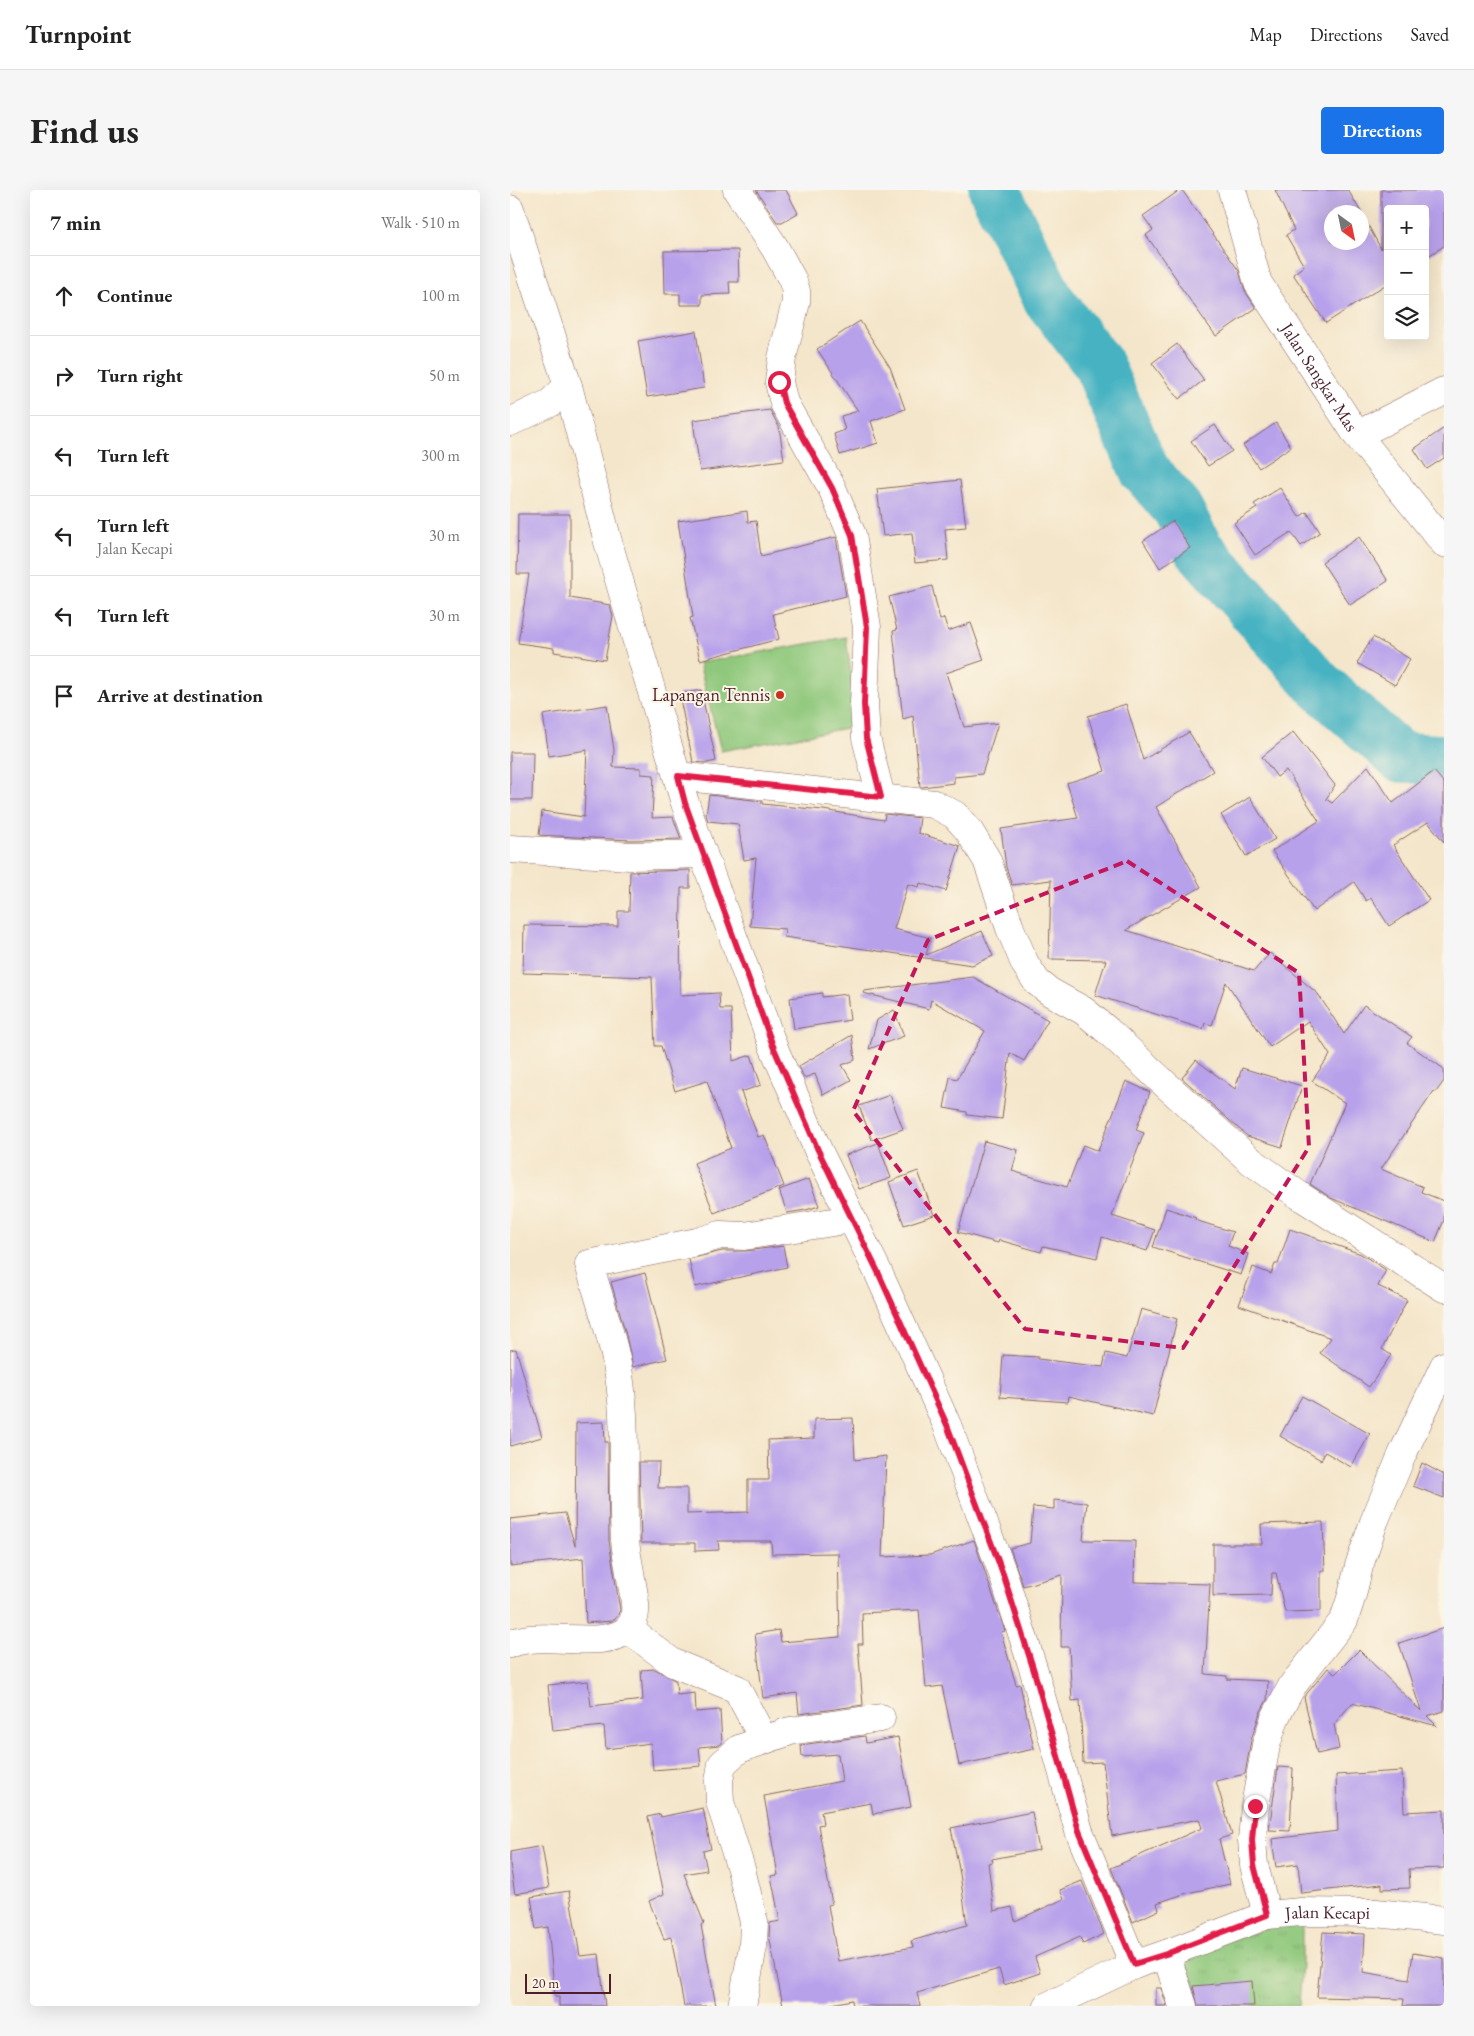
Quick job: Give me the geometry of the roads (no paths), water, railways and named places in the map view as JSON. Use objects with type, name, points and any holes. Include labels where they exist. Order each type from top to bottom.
[{"type":"street","points":[[737,190],[788,271],[796,291],[796,302],[782,358],[779,382],[784,403],[832,488],[852,535],[867,627],[864,704],[866,738],[881,797]]},
{"type":"street","name":"Jalan Sangkar Mas","points":[[1232,190],[1258,283],[1357,435],[1444,544]]},
{"type":"street","points":[[510,209],[568,386],[608,542],[678,776],[704,854],[773,1046],[818,1150],[882,1281],[954,1444],[1003,1574],[1026,1644],[1079,1831],[1134,1964]]},
{"type":"street","points":[[510,422],[550,403],[568,386]]},
{"type":"street","points":[[1357,435],[1444,391]]},
{"type":"street","points":[[678,776],[934,804],[955,815],[969,831],[987,860],[1010,928],[1025,964],[1036,982],[1084,1012],[1108,1031],[1250,1161],[1300,1196],[1444,1288]]},
{"type":"street","points":[[510,848],[630,856],[704,854]]},
{"type":"street","points":[[510,1644],[517,1641],[548,1638],[605,1639],[628,1629],[634,1620],[635,1607],[625,1540],[623,1412],[616,1359],[589,1264],[697,1242],[720,1235],[744,1236],[852,1219]]},
{"type":"street","points":[[1267,1915],[1254,1865],[1252,1840],[1255,1806],[1266,1745],[1275,1718],[1292,1686],[1344,1620],[1374,1522],[1402,1455],[1444,1366]]},
{"type":"street","points":[[628,1629],[673,1663],[738,1688],[764,1740]]},
{"type":"street","points":[[742,2006],[753,1946],[754,1922],[742,1869],[720,1802],[719,1781],[722,1764],[739,1749],[790,1731],[881,1718]]},
{"type":"street","name":"Jalan Kecapi","points":[[1048,2006],[1134,1964],[1166,1954],[1267,1915],[1301,1912],[1376,1913],[1444,1920]]},
{"type":"street","points":[[1166,1954],[1184,2006]]},
{"type":"waterway","points":[[994,190],[1049,300],[1097,362],[1145,471],[1177,508],[1198,548],[1318,684],[1400,757],[1444,760]]},
{"type":"place","name":"Lapangan Tennis","points":[[780,695]]}]
